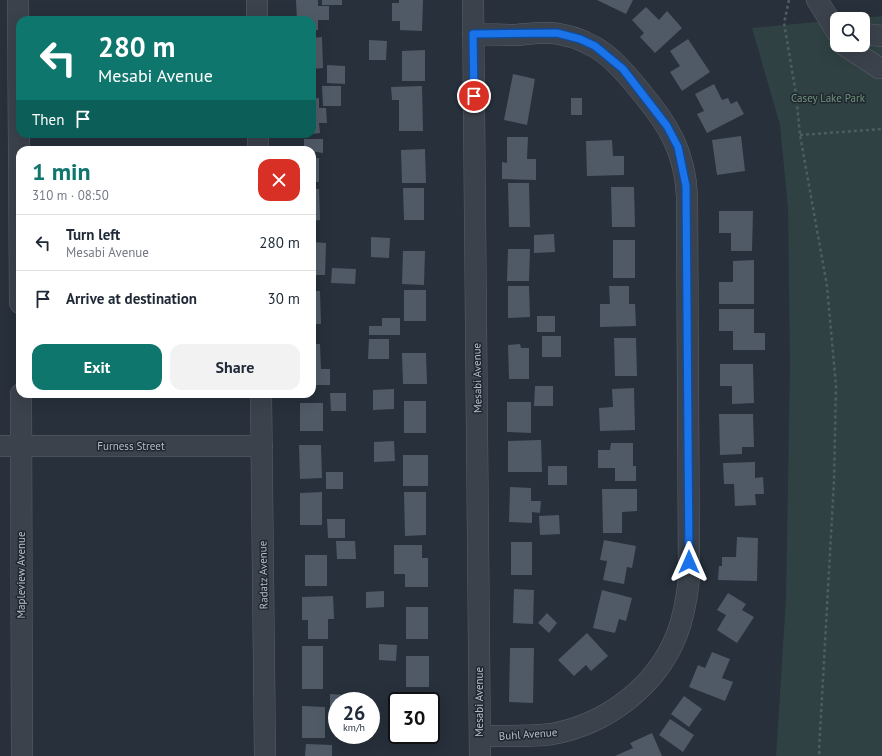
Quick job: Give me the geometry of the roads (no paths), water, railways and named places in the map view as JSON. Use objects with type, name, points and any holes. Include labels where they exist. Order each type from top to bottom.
[{"type":"street","points":[[18,0],[18,16]]},
{"type":"street","points":[[257,0],[257,16]]},
{"type":"street","name":"Mesabi Avenue","points":[[473,0],[480,746]]},
{"type":"street","points":[[817,0],[830,20]]},
{"type":"street","name":"Buhl Avenue","points":[[473,34],[557,33],[585,41],[614,60],[667,126],[678,147],[684,169],[687,204],[689,578],[686,606],[677,634],[667,655],[654,674],[635,695],[616,709],[596,720],[574,729],[480,746]]},
{"type":"street","points":[[870,35],[882,36]]},
{"type":"street","points":[[855,52],[879,68],[882,68]]},
{"type":"street","name":"Mapleview Avenue","points":[[21,398],[22,756]]},
{"type":"street","name":"Radatz Avenue","points":[[261,398],[265,756]]},
{"type":"street","name":"Furness Street","points":[[0,446],[262,446]]},
{"type":"park label","name":"Casey Lake Park","points":[[828,98]]}]
